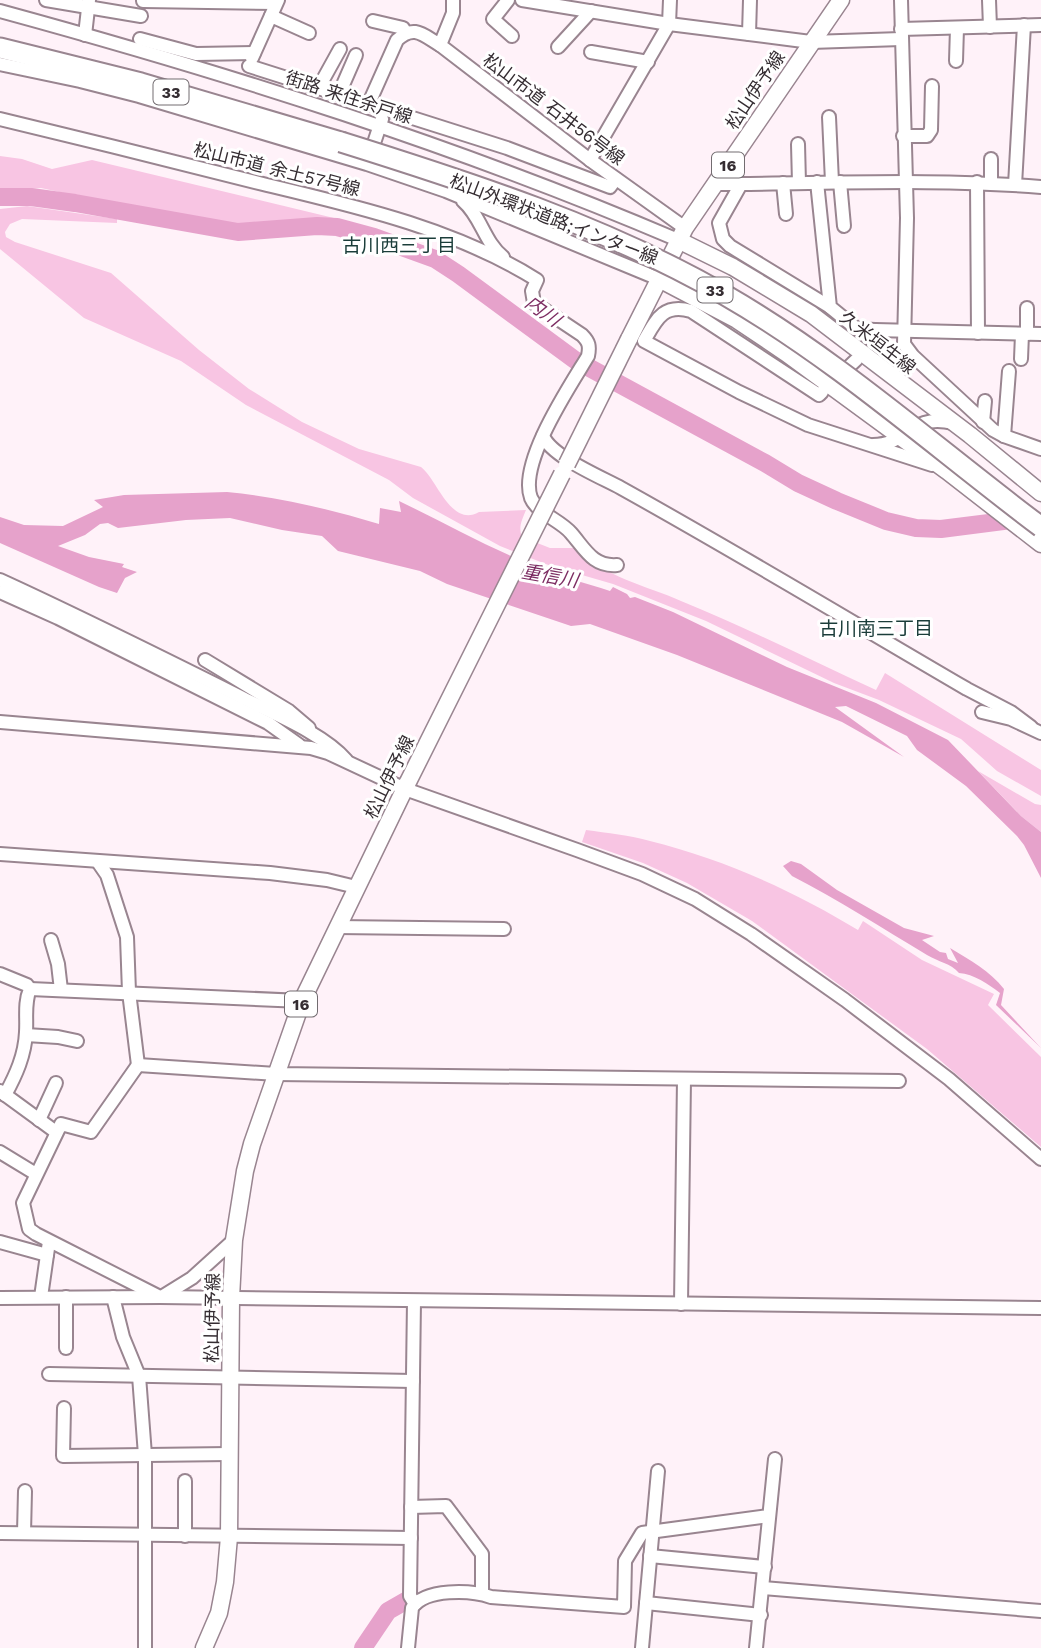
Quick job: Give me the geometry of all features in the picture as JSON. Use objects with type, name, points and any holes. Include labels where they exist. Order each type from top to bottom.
[{"type":"highway","name":"松山外環状道路;インター線","points":[[0,48],[141,83],[341,142],[496,194],[638,249],[705,284],[799,342],[891,409],[1041,527]]},
{"type":"main road","name":"松山伊予線","points":[[204,1648],[219,1613],[229,1537],[234,1240],[245,1171],[302,1001],[406,786],[682,234],[841,0]]},
{"type":"main road","name":"久米垣生線","points":[[682,234],[811,314],[1041,493]]},
{"type":"main road","points":[[659,279],[737,320],[831,385],[1041,544]]},
{"type":"street","points":[[0,10],[1,0]]},
{"type":"street","points":[[46,0],[89,3],[141,16]]},
{"type":"street","points":[[440,45],[453,13],[453,0]]},
{"type":"street","points":[[509,0],[493,19],[512,36]]},
{"type":"street","points":[[522,0],[552,2],[669,24],[811,42],[957,27],[1041,25]]},
{"type":"street","points":[[590,160],[669,24],[670,0]]},
{"type":"street","points":[[750,0],[750,34]]},
{"type":"street","points":[[901,0],[907,218],[904,344],[913,356],[983,422],[1004,436],[1041,449]]},
{"type":"street","points":[[989,0],[990,27]]},
{"type":"street","points":[[309,33],[275,6],[143,1],[138,44],[196,54],[252,59],[319,87],[507,148],[610,187],[616,178]]},
{"type":"street","points":[[85,35],[89,3]]},
{"type":"street","points":[[242,81],[275,6]]},
{"type":"street","name":"街路 来住余戸線","points":[[0,10],[85,35],[138,44],[380,125],[682,234]]},
{"type":"street","points":[[558,47],[591,11]]},
{"type":"street","name":"松山市道 石井56号線","points":[[373,21],[403,28],[405,33],[416,32],[440,45],[616,178],[682,234]]},
{"type":"street","points":[[1015,185],[1024,25]]},
{"type":"street","points":[[956,61],[957,27]]},
{"type":"street","points":[[369,103],[397,40],[405,33]]},
{"type":"street","points":[[591,52],[648,62]]},
{"type":"street","points":[[319,87],[353,54],[339,94]]},
{"type":"street","points":[[0,64],[80,80],[139,96],[367,164],[446,191],[659,279]]},
{"type":"street","points":[[903,136],[927,136],[931,130],[932,86]]},
{"type":"street","points":[[367,164],[386,109]]},
{"type":"street","points":[[829,117],[844,226]]},
{"type":"street","name":"松山市道 余土57号線","points":[[0,119],[391,216],[514,266],[537,280],[532,291],[534,303],[582,335],[590,348],[589,356],[542,436]]},
{"type":"street","points":[[798,144],[799,183]]},
{"type":"street","points":[[978,333],[984,182],[991,159]]},
{"type":"street","points":[[715,184],[905,181],[984,182],[1041,187]]},
{"type":"street","points":[[817,182],[830,307]]},
{"type":"street","points":[[783,183],[786,214]]},
{"type":"street","points":[[741,184],[719,223],[723,239],[730,246],[830,307],[857,329],[1041,334]]},
{"type":"street","points":[[446,191],[466,202],[496,252],[514,266]]},
{"type":"street","points":[[806,220],[822,219]]},
{"type":"street","points":[[810,256],[825,254]]},
{"type":"street","points":[[822,392],[819,395],[691,311],[680,308],[662,313],[644,341],[808,425],[924,461],[947,471]]},
{"type":"street","points":[[1021,359],[1027,308]]},
{"type":"street","points":[[873,344],[875,330]]},
{"type":"street","points":[[835,379],[856,360]]},
{"type":"street","points":[[1004,436],[1009,371]]},
{"type":"street","points":[[983,422],[985,401]]},
{"type":"street","points":[[866,445],[884,445],[923,422],[937,419],[953,423]]},
{"type":"street","points":[[542,436],[529,472],[531,498],[536,505],[570,531],[590,556],[608,565],[617,565]]},
{"type":"street","points":[[542,436],[549,445],[580,466],[987,698],[1036,730]]},
{"type":"street","points":[[0,580],[86,620],[335,747],[348,762]]},
{"type":"street","points":[[0,592],[58,618],[268,723],[302,747]]},
{"type":"street","points":[[205,660],[289,711],[309,727],[312,735]]},
{"type":"street","points":[[982,712],[1011,719],[1036,730]]},
{"type":"street","points":[[0,722],[302,747],[328,753],[406,786],[642,874],[695,899],[751,934],[855,1008],[949,1080],[1041,1159]]},
{"type":"street","points":[[0,854],[270,873],[327,880],[356,887]]},
{"type":"street","points":[[48,1249],[29,1229],[23,1203],[56,1132],[61,1124],[91,1132],[138,1065],[124,919],[107,876],[98,862]]},
{"type":"street","points":[[337,927],[504,929]]},
{"type":"street","points":[[51,940],[58,964],[61,990]]},
{"type":"street","points":[[0,974],[27,985],[30,989],[302,1001]]},
{"type":"street","points":[[30,989],[27,998],[26,1035],[18,1070],[3,1093],[56,1132]]},
{"type":"street","points":[[26,1035],[77,1041]]},
{"type":"street","points":[[138,1065],[276,1074],[899,1081]]},
{"type":"street","points":[[681,1304],[684,1079]]},
{"type":"street","points":[[39,1120],[56,1083]]},
{"type":"street","points":[[0,1152],[36,1174]]},
{"type":"street","points":[[160,1297],[192,1278],[234,1240]]},
{"type":"street","points":[[0,1241],[84,1257],[160,1297]]},
{"type":"street","points":[[41,1297],[48,1249]]},
{"type":"street","points":[[66,1297],[66,1348]]},
{"type":"street","points":[[113,1297],[123,1337],[139,1376],[145,1455],[145,1648]]},
{"type":"street","points":[[0,1298],[160,1297],[1041,1308]]},
{"type":"street","points":[[414,1301],[410,1596],[415,1604]]},
{"type":"street","points":[[50,1374],[413,1381]]},
{"type":"street","points":[[64,1408],[63,1456],[230,1454]]},
{"type":"street","points":[[757,1648],[775,1459]]},
{"type":"street","points":[[642,1648],[658,1471]]},
{"type":"street","points":[[185,1481],[185,1536]]},
{"type":"street","points":[[24,1533],[25,1491]]},
{"type":"street","points":[[411,1507],[446,1506],[483,1558],[482,1594]]},
{"type":"street","points":[[408,1648],[412,1608],[436,1595],[472,1591],[491,1597],[624,1607],[625,1561],[642,1533],[769,1516]]},
{"type":"street","points":[[0,1533],[411,1538]]},
{"type":"street","points":[[650,1556],[765,1567]]},
{"type":"street","points":[[763,1588],[1041,1611]]},
{"type":"street","points":[[646,1603],[761,1615]]},
{"type":"shaded area","points":[[0,156],[22,159],[52,169],[92,160],[338,219],[261,223],[237,228],[41,188],[0,191]]},
{"type":"shaded area","points":[[27,206],[117,219],[117,223],[22,219],[10,224],[5,232],[6,237],[15,242],[111,273],[199,350],[249,389],[302,422],[359,449],[421,467],[446,500],[460,513],[469,515],[479,512],[526,510],[520,527],[522,537],[550,548],[578,548],[612,574],[730,622],[876,690],[885,673],[1041,770],[1041,796],[997,771],[961,739],[879,700],[834,683],[706,621],[613,584],[551,566],[500,546],[413,498],[389,480],[246,405],[181,361],[84,318],[0,249],[0,209]]},
{"type":"shaded area","points":[[978,771],[1041,805],[1041,832],[1021,816]]},
{"type":"shaded area","points":[[586,830],[642,839],[731,867],[783,889],[858,930],[863,921],[922,960],[994,994],[988,1005],[1041,1057],[1041,1147],[927,1049],[752,921],[687,883],[643,863],[582,842]]},
{"type":"water","name":"重信川","points":[[227,492],[304,504],[379,524],[380,508],[401,512],[399,501],[519,560],[610,591],[613,587],[630,598],[635,597],[673,612],[787,667],[876,703],[948,740],[1021,816],[1041,832],[1041,878],[1017,836],[966,786],[917,750],[907,736],[846,706],[835,707],[904,757],[842,722],[677,655],[590,624],[571,626],[447,584],[420,571],[338,551],[322,536],[230,518],[118,528],[108,523],[100,524],[85,535],[58,546],[89,557],[124,564],[122,567],[137,572],[125,578],[117,593],[0,543],[0,517],[24,525],[63,526],[103,507],[94,500],[124,495]]},
{"type":"water","points":[[791,861],[801,864],[837,890],[904,928],[934,936],[922,940],[946,953],[948,959],[958,963],[950,948],[986,971],[1004,989],[1001,1005],[1041,1048],[996,1005],[1000,993],[981,980],[959,973],[792,876],[783,866]]},
{"type":"waterway","name":"内川","points":[[0,197],[31,197],[75,203],[238,232],[317,226],[337,227],[374,237],[435,259],[575,360],[798,483],[837,501],[886,521],[916,528],[941,529],[1020,519]]},
{"type":"waterway","points":[[363,1648],[388,1611],[409,1599]]},
{"type":"district","name":"古川西三丁目","points":[[399,245]]},
{"type":"district","name":"古川南三丁目","points":[[876,628]]}]
